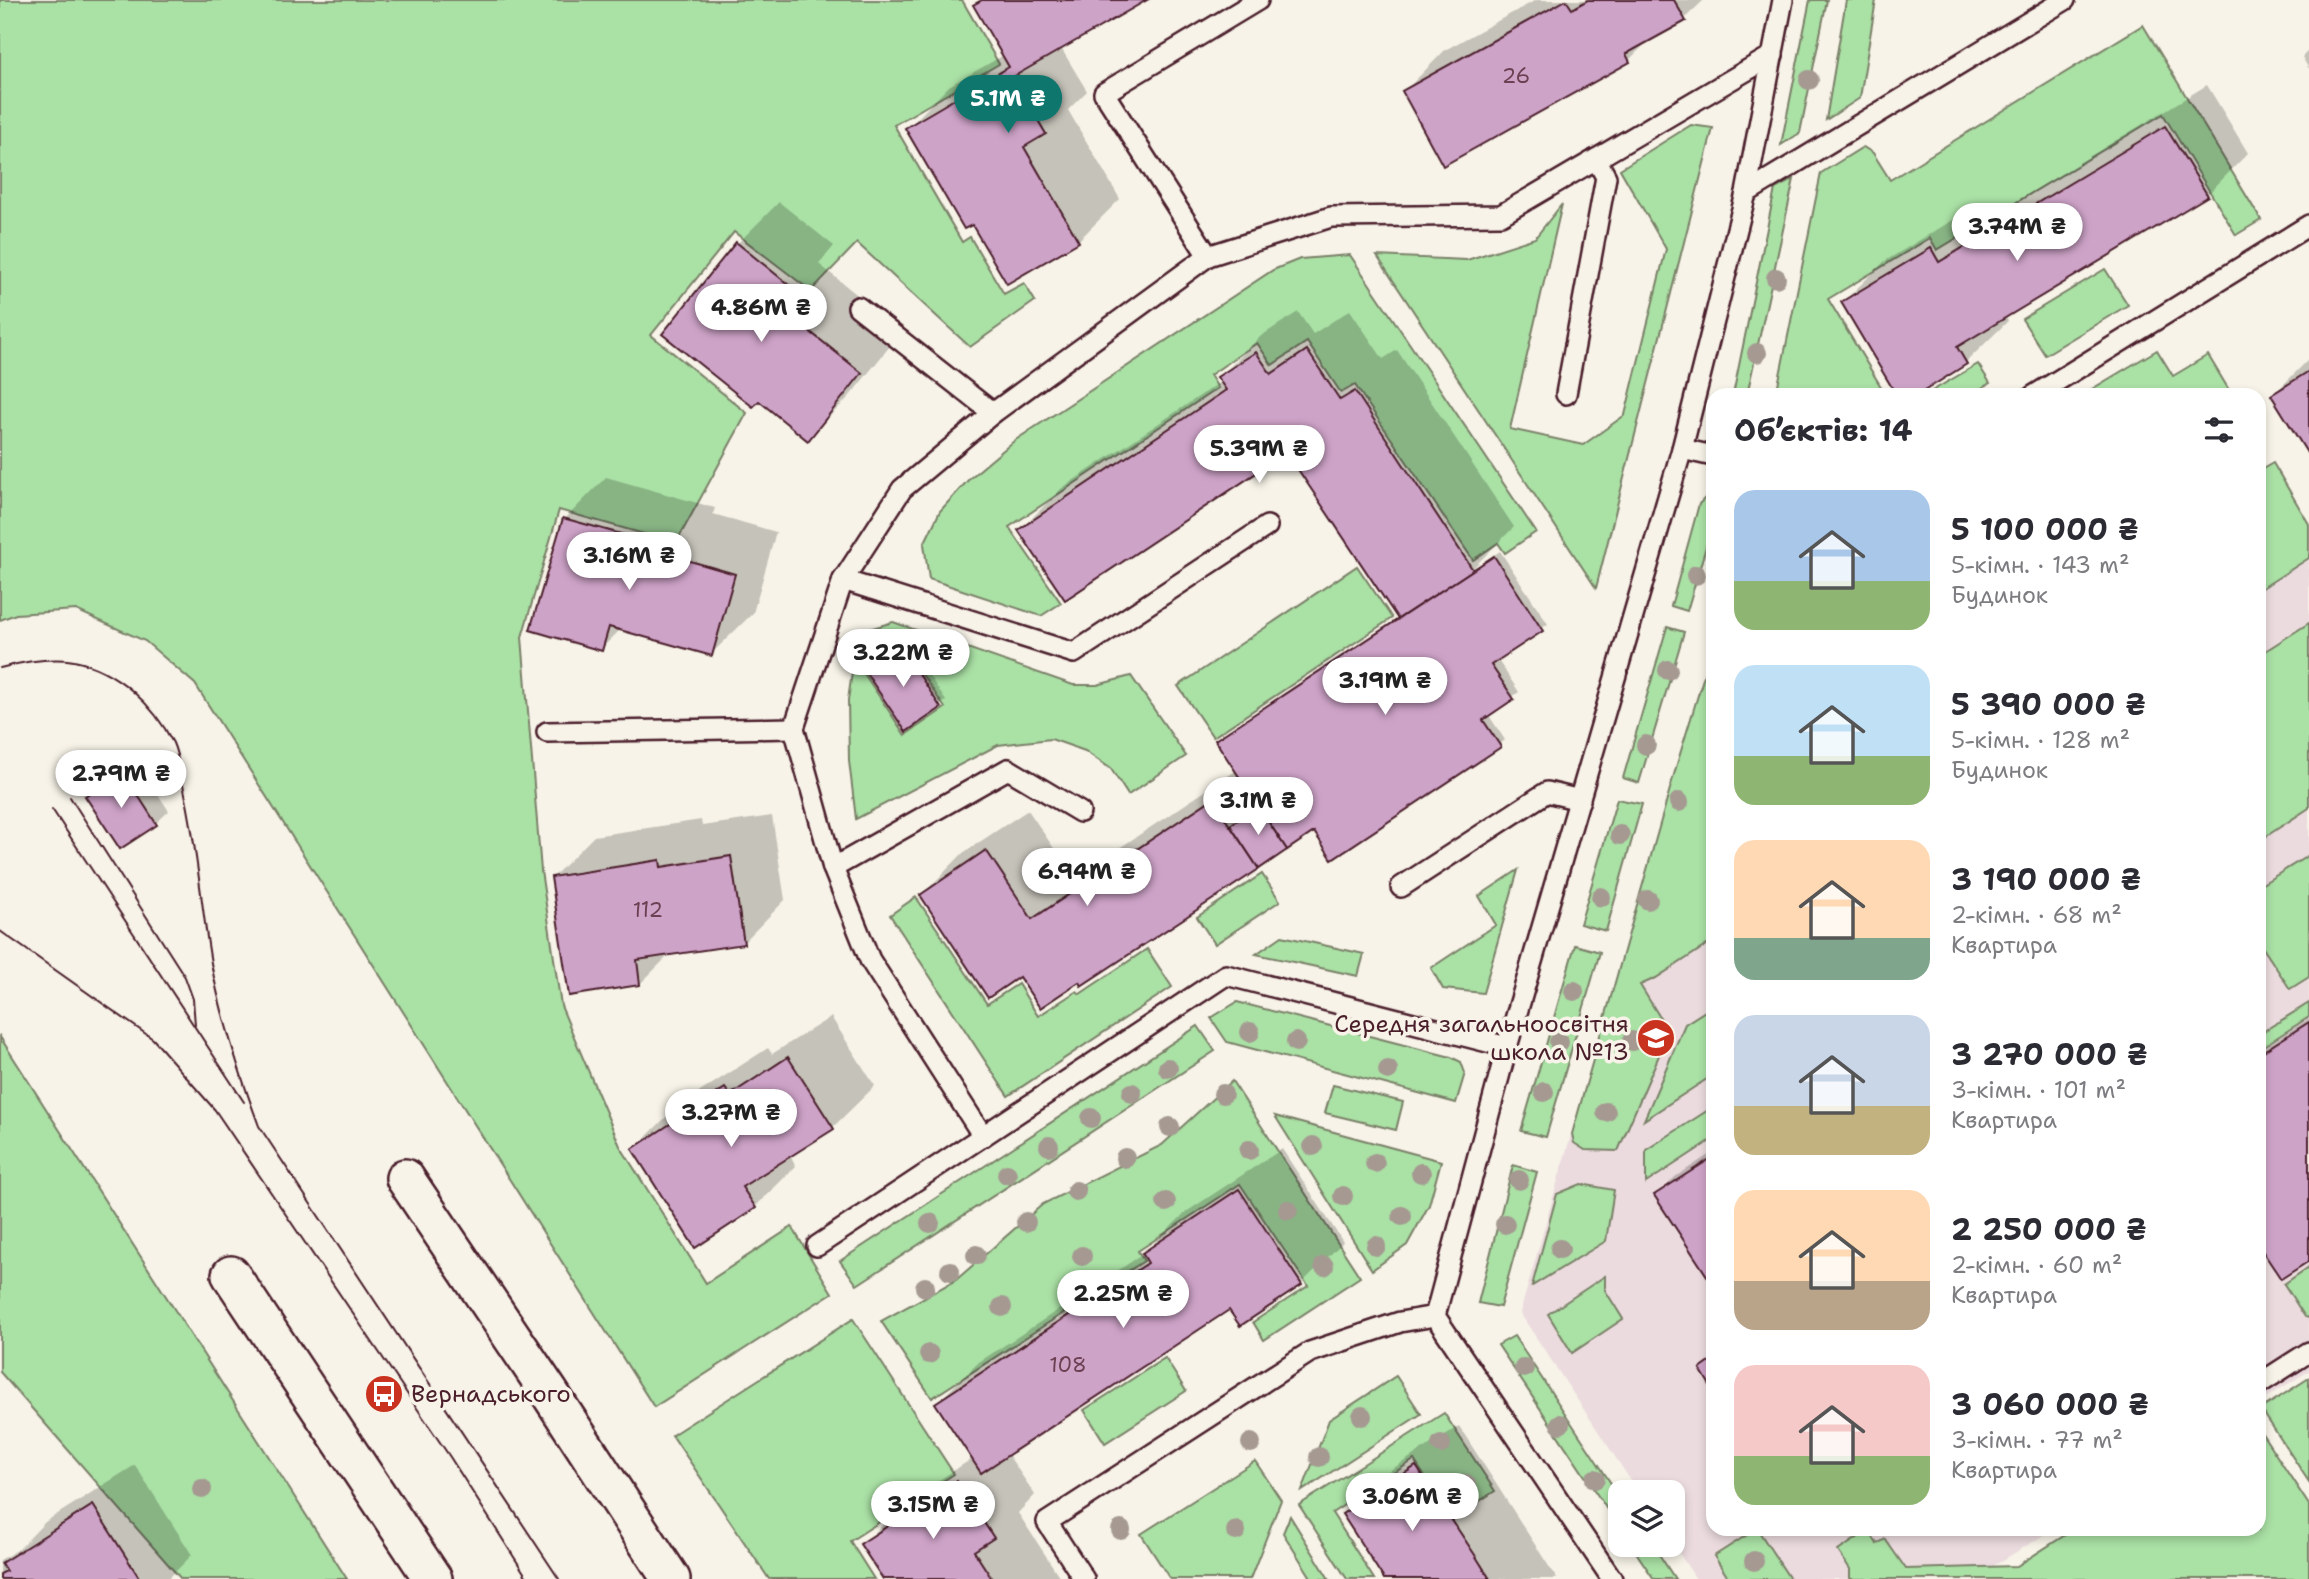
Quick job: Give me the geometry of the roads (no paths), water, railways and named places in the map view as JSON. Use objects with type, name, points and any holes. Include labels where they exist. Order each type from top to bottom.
[{"type":"street","points":[[405,1178],[671,1579]]},
{"type":"street","points":[[230,1275],[433,1579]]},
{"type":"lane","points":[[1208,256],[1104,93],[1258,0]]},
{"type":"lane","points":[[1612,1579],[1435,1316],[1507,1047],[1682,449],[1746,193],[1783,0]]},
{"type":"lane","points":[[1746,193],[2065,0]]},
{"type":"lane","points":[[983,1136],[870,960],[833,869],[794,728],[843,580],[902,489],[993,413],[1208,256],[1331,217],[1501,215],[1773,55]]},
{"type":"lane","points":[[1566,394],[1606,177],[1596,159]]},
{"type":"lane","points":[[2046,388],[2309,225]]},
{"type":"lane","points":[[858,307],[993,413]]},
{"type":"lane","points":[[1682,449],[1706,454]]},
{"type":"lane","points":[[843,580],[1074,653],[1267,526]]},
{"type":"lane","points":[[547,732],[794,728]]},
{"type":"lane","points":[[833,869],[1008,769],[1080,812]]},
{"type":"lane","points":[[1401,887],[1547,792],[1580,800]]},
{"type":"lane","points":[[817,1246],[1226,975],[1507,1047]]},
{"type":"lane","points":[[1084,1579],[1047,1522],[1310,1352],[1400,1322],[1435,1316]]},
{"type":"lane","points":[[2266,1380],[2309,1352]]},
{"type":"tram line","points":[[0,668],[46,660],[74,661],[90,665],[119,680],[132,691],[165,729],[177,754],[188,810],[215,984],[232,1046],[259,1126],[559,1579]]},
{"type":"tram line","points":[[70,797],[185,977],[193,999],[195,1025]]},
{"type":"tram line","points":[[52,809],[244,1102]]},
{"type":"tram line","points":[[0,931],[153,1039],[215,1110],[450,1457],[528,1579]]},
{"type":"place","name":"Середня загальноосвітня школа №13","points":[[1656,1038]]},
{"type":"place","name":"Вернадського","points":[[384,1394]]}]
